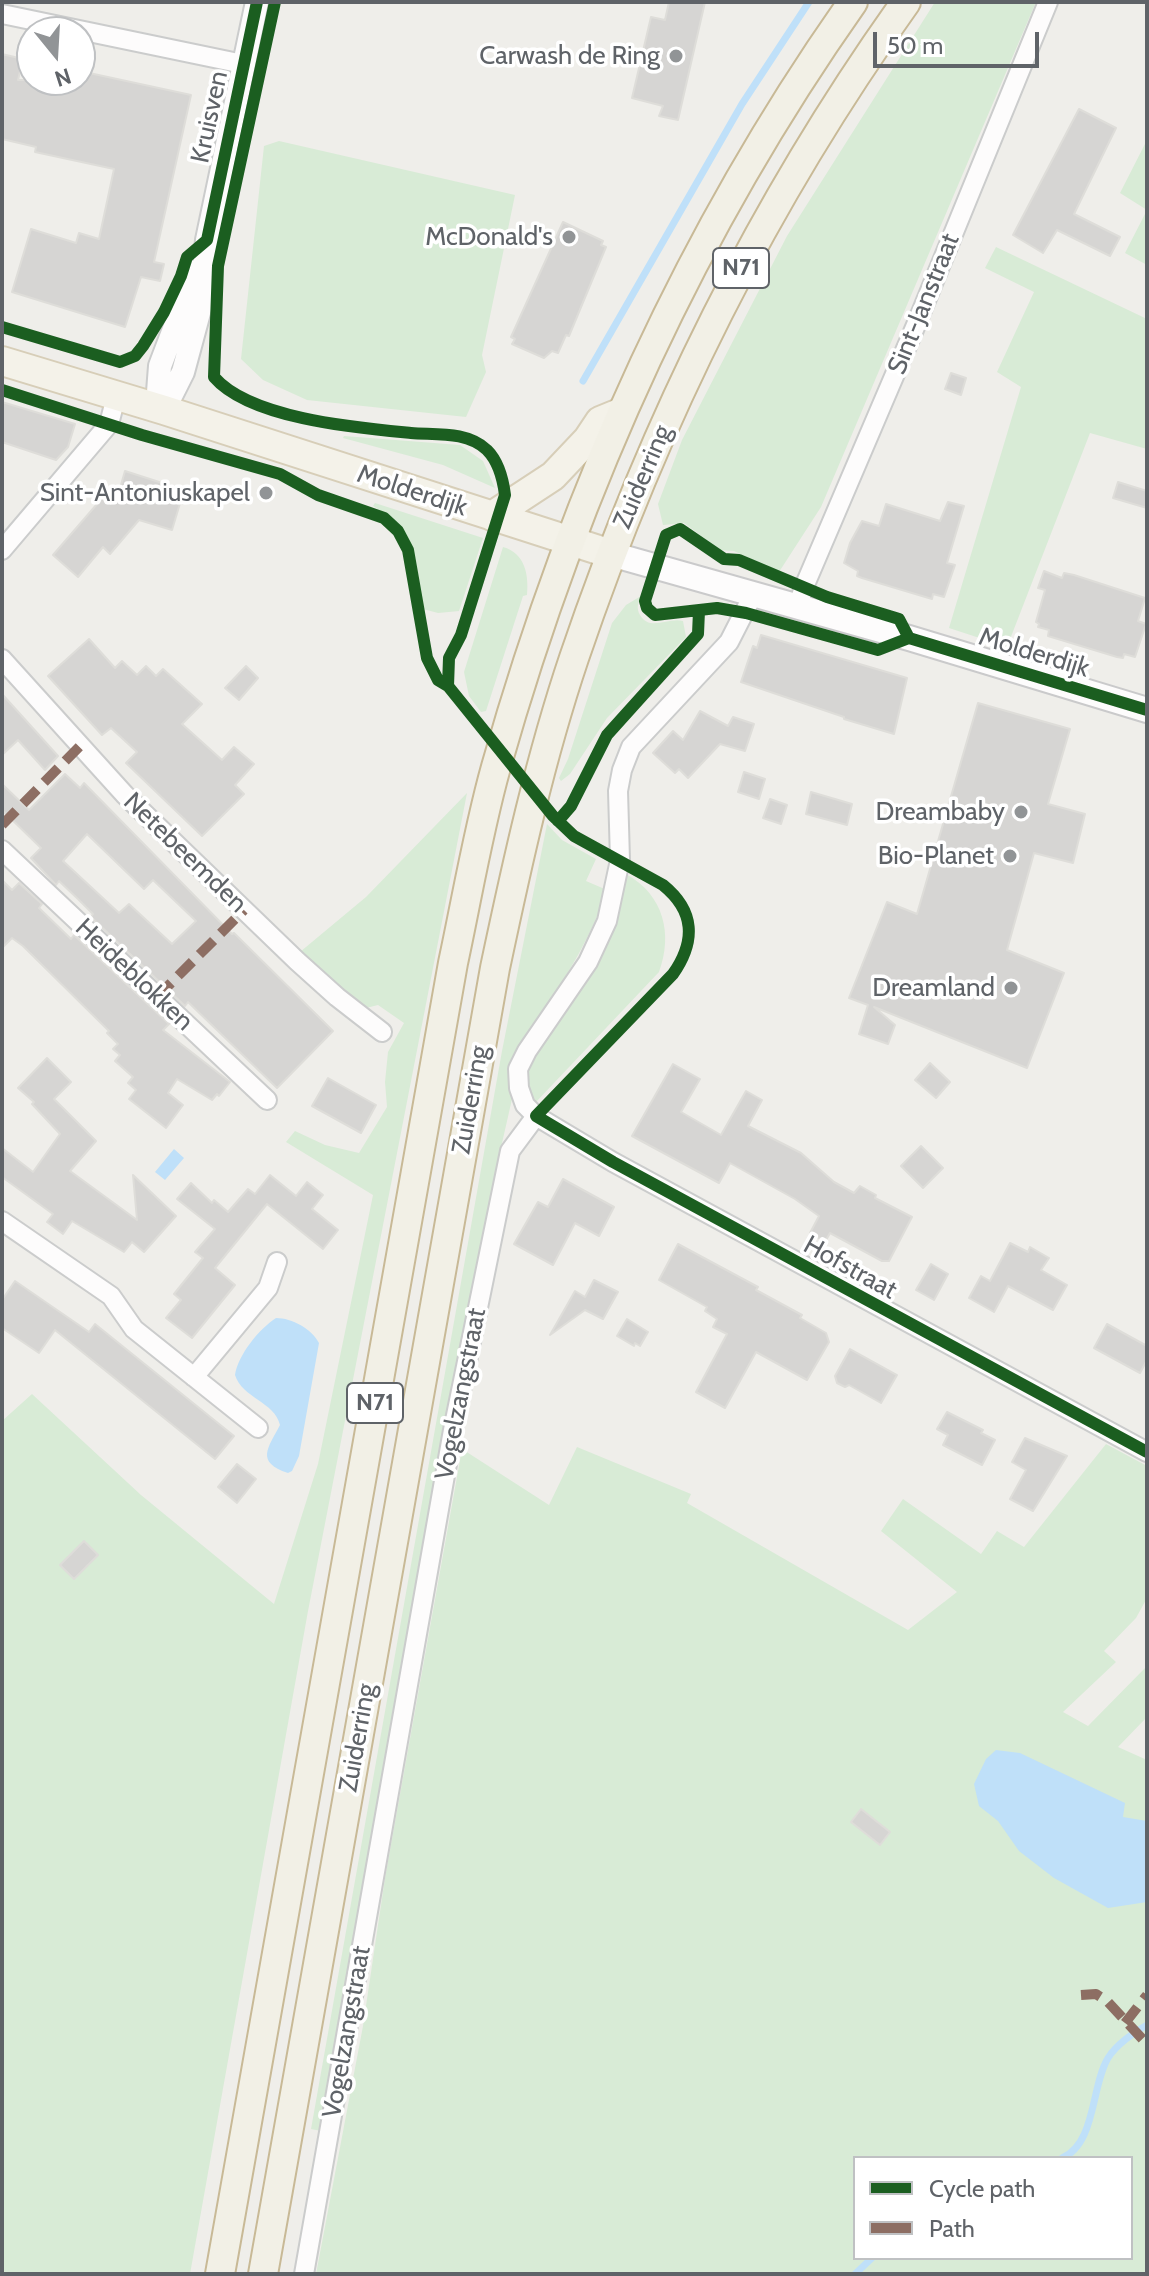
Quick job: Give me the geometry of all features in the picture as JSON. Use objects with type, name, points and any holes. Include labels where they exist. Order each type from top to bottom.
[{"type":"highway","name":"Zuiderring","points":[[220,2274],[453,963],[496,770],[531,650],[570,541],[622,412],[710,234],[777,118],[853,2]]},
{"type":"highway","name":"Zuiderring","points":[[263,2274],[495,968],[516,869],[546,753],[611,554],[666,419],[747,256],[813,142],[906,2]]},
{"type":"main road","name":"Molderdijk","points":[[2,361],[611,554],[754,593],[1147,710]]},
{"type":"main road","points":[[492,516],[553,476],[588,439],[600,421],[622,412]]},
{"type":"street","name":"Kruisven","points":[[164,410],[183,372],[200,309],[207,240],[257,2]]},
{"type":"street","name":"Sint-Janstraat","points":[[798,606],[1048,2]]},
{"type":"street","points":[[2,14],[243,64]]},
{"type":"street","points":[[2,550],[109,424],[116,397]]},
{"type":"street","points":[[536,1116],[525,1105],[519,1088],[518,1069],[588,962],[607,921],[620,860],[618,791],[631,747],[729,642],[754,593]]},
{"type":"street","name":"Netebeemden","points":[[2,659],[125,795],[297,961],[382,1032]]},
{"type":"street","name":"Heideblokken","points":[[2,850],[267,1100]]},
{"type":"street","name":"Hofstraat","points":[[536,1116],[872,1305],[1147,1452]]},
{"type":"street","name":"Vogelzangstraat","points":[[304,2274],[453,1430],[510,1151],[536,1116]]},
{"type":"street","points":[[2,1221],[111,1296],[134,1329],[258,1428]]},
{"type":"street","points":[[194,1377],[268,1288],[277,1262]]},
{"type":"green space","points":[[935,2],[1036,2],[821,507],[779,572],[734,551],[720,550],[684,523],[663,525],[658,504],[682,440],[787,236]]},
{"type":"green space","points":[[1147,140],[1147,210],[1120,193]]},
{"type":"green space","points":[[279,141],[515,195],[482,355],[486,372],[466,417],[307,400],[263,380],[241,359],[264,146]]},
{"type":"green space","points":[[1147,210],[1147,265],[1125,253]]},
{"type":"green space","points":[[996,247],[1147,319],[1147,449],[1090,433],[1007,647],[949,628],[1021,387],[997,372],[1034,292],[985,268]]},
{"type":"green space","points":[[344,436],[460,445],[483,461],[495,488],[443,465]]},
{"type":"green space","points":[[375,503],[483,538],[459,611],[438,613],[423,609],[413,549],[399,526],[373,506]]},
{"type":"green space","points":[[503,547],[516,554],[524,566],[527,595],[523,596],[486,711],[481,712],[469,696],[464,672]]},
{"type":"green space","points":[[641,596],[638,610],[644,620],[649,623],[683,621],[686,637],[607,718],[570,774],[561,781],[559,778],[612,623],[626,605]]},
{"type":"green space","points":[[467,793],[308,1611],[190,2274],[2,2274],[2,1421],[32,1394],[141,1495],[274,1604],[318,1464],[373,1195],[286,1142],[295,1131],[325,1145],[359,1153],[387,1107],[385,1082],[388,1052],[404,1023],[378,1005],[366,1008],[344,994],[300,952],[366,897]]},
{"type":"green space","points":[[547,824],[562,840],[596,859],[586,881],[607,890],[578,955],[516,1052],[509,1070],[512,1099],[321,2131],[311,2129],[502,1051]]},
{"type":"green space","points":[[626,874],[649,893],[662,917],[665,944],[659,972],[536,1102],[528,1083],[529,1062],[617,916]]},
{"type":"green space","points":[[1106,1444],[1147,1466],[1147,1598],[1136,1618],[1104,1651],[1116,1662],[1063,1712],[1088,1726],[1147,1666],[1147,1717],[1118,1747],[1147,1760],[1147,2274],[316,2274],[363,2026],[385,1878],[462,1449],[549,1505],[577,1447],[691,1494],[687,1503],[908,1630],[957,1592],[881,1531],[903,1499],[981,1554],[997,1531],[1024,1547]]},
{"type":"water","points":[[174,1149],[184,1158],[165,1180],[155,1172]]},
{"type":"water","points":[[276,1318],[301,1325],[319,1343],[299,1456],[288,1473],[271,1464],[267,1454],[280,1425],[277,1417],[244,1389],[235,1375],[250,1343]]},
{"type":"water","points":[[996,1750],[1020,1753],[1125,1803],[1123,1817],[1147,1821],[1147,1902],[1108,1908],[1054,1878],[1019,1851],[998,1821],[979,1806],[974,1784],[986,1759]]},
{"type":"building","name":"Carwash de Ring","points":[[669,2],[705,2],[678,120],[659,116],[663,106],[632,98],[651,17],[665,20]]},
{"type":"building","points":[[2,54],[16,57],[16,96],[96,96],[96,74],[191,95],[154,262],[164,264],[160,281],[141,277],[125,327],[12,292],[31,229],[76,243],[79,233],[99,239],[114,169],[35,152],[36,147],[2,139]]},
{"type":"building","points":[[1079,109],[1116,128],[1074,214],[1120,237],[1110,256],[1057,230],[1043,253],[1013,235]]},
{"type":"building","points":[[563,222],[603,241],[601,245],[606,247],[569,336],[566,335],[558,353],[552,351],[544,358],[512,344],[515,339],[511,337]]},
{"type":"building","points":[[951,373],[966,378],[961,395],[945,389]]},
{"type":"building","points":[[2,402],[75,424],[68,447],[56,460],[2,442]]},
{"type":"building","points":[[125,471],[184,490],[172,530],[139,520],[110,554],[103,547],[78,577],[53,555],[110,489],[118,495]]},
{"type":"building","points":[[1118,482],[1147,491],[1147,508],[1113,498]]},
{"type":"building","points":[[948,502],[964,506],[947,563],[955,565],[944,597],[933,594],[932,599],[862,578],[857,576],[858,571],[844,563],[862,521],[879,526],[886,504],[940,521]]},
{"type":"building","points":[[1044,571],[1062,578],[1064,573],[1074,575],[1145,598],[1138,621],[1146,624],[1135,657],[1124,654],[1123,658],[1117,657],[1048,636],[1049,630],[1038,627],[1036,622],[1045,590],[1038,588]]},
{"type":"building","points":[[761,635],[907,678],[894,734],[741,682],[753,646],[757,648]]},
{"type":"building","points":[[89,639],[115,668],[122,661],[137,675],[146,666],[156,676],[163,669],[202,704],[182,724],[222,760],[234,747],[254,764],[235,785],[244,794],[202,836],[126,763],[137,752],[111,728],[102,735],[48,676]]},
{"type":"building","points":[[246,666],[258,678],[239,700],[225,688]]},
{"type":"building","points":[[2,694],[58,756],[45,770],[18,740],[2,755]]},
{"type":"building","points":[[978,703],[1070,729],[1048,804],[1085,814],[1073,863],[1034,853],[1007,950],[1064,973],[1027,1068],[874,1007],[895,1025],[888,1044],[859,1034],[868,1005],[849,998],[887,902],[917,914]]},
{"type":"building","points":[[700,711],[728,726],[733,717],[754,724],[745,751],[720,744],[688,778],[679,769],[675,773],[653,753],[673,731],[683,740]]},
{"type":"building","points":[[744,772],[765,779],[759,799],[738,792]]},
{"type":"building","points":[[65,774],[80,788],[84,783],[232,934],[333,1031],[277,1088],[188,1002],[185,1006],[91,917],[93,914],[78,899],[59,881],[56,885],[31,858],[41,848],[2,810],[2,784],[29,810]],"holes":[[[87,834],[144,889],[153,880],[196,921],[172,944],[129,904],[119,913],[63,861]]]},
{"type":"building","points":[[811,792],[852,804],[847,825],[806,814]]},
{"type":"building","points":[[770,799],[787,805],[781,824],[763,818]]},
{"type":"building","points":[[2,880],[12,890],[19,883],[42,904],[39,908],[71,939],[74,935],[169,1024],[163,1030],[230,1082],[219,1096],[217,1094],[212,1100],[177,1079],[168,1093],[183,1105],[166,1128],[129,1099],[136,1090],[128,1083],[133,1077],[115,1061],[120,1055],[113,1049],[118,1044],[107,1033],[109,1031],[23,946],[12,938],[2,948]]},
{"type":"building","points":[[47,1058],[71,1082],[54,1099],[96,1141],[70,1171],[137,1220],[133,1175],[176,1216],[144,1252],[132,1242],[124,1252],[72,1221],[63,1234],[47,1222],[53,1214],[2,1177],[2,1148],[33,1172],[60,1134],[18,1088]]},
{"type":"building","points":[[930,1063],[950,1082],[936,1098],[915,1080]]},
{"type":"building","points":[[673,1064],[700,1079],[681,1112],[721,1135],[746,1091],[762,1100],[748,1126],[801,1153],[834,1182],[854,1193],[860,1186],[876,1195],[875,1198],[912,1217],[889,1261],[882,1261],[830,1233],[825,1242],[810,1233],[819,1216],[730,1163],[719,1183],[632,1136]]},
{"type":"building","points":[[328,1078],[376,1105],[361,1133],[312,1106]]},
{"type":"building","points":[[921,1146],[943,1168],[923,1188],[901,1166]]},
{"type":"building","points":[[270,1175],[296,1196],[307,1182],[323,1195],[312,1209],[338,1230],[323,1249],[267,1204],[215,1268],[235,1285],[192,1338],[166,1318],[181,1300],[174,1294],[203,1258],[195,1252],[215,1229],[177,1199],[191,1183],[212,1203],[214,1200],[228,1212],[248,1189],[255,1194]]},
{"type":"building","points":[[563,1179],[614,1207],[599,1236],[575,1223],[553,1265],[514,1244],[538,1202],[548,1207]]},
{"type":"building","points":[[1010,1243],[1028,1252],[1030,1247],[1049,1258],[1041,1270],[1067,1285],[1053,1310],[1008,1286],[994,1312],[969,1298],[981,1276],[990,1281]]},
{"type":"building","points":[[678,1244],[758,1287],[756,1290],[802,1315],[800,1318],[826,1333],[829,1342],[807,1380],[756,1352],[725,1408],[696,1392],[727,1334],[713,1327],[717,1319],[705,1311],[707,1307],[659,1280]]},
{"type":"building","points":[[931,1264],[948,1274],[934,1300],[916,1290]]},
{"type":"building","points":[[594,1280],[618,1292],[603,1319],[585,1310],[550,1335],[575,1291],[585,1297]]},
{"type":"building","points":[[15,1281],[89,1332],[95,1324],[234,1436],[215,1459],[55,1330],[39,1353],[2,1328],[2,1300]]},
{"type":"building","points":[[627,1319],[648,1332],[640,1346],[617,1336]]},
{"type":"building","points":[[1107,1324],[1147,1346],[1147,1360],[1140,1373],[1094,1348]]},
{"type":"building","points":[[850,1349],[897,1375],[881,1403],[849,1385],[845,1387],[837,1383],[835,1376]]},
{"type":"building","points":[[947,1412],[983,1430],[981,1433],[995,1440],[982,1465],[943,1445],[948,1435],[937,1429]]},
{"type":"building","points":[[1025,1438],[1067,1456],[1033,1511],[1010,1499],[1026,1470],[1012,1462]]},
{"type":"building","points":[[237,1464],[256,1479],[237,1503],[218,1487]]},
{"type":"building","points":[[84,1541],[98,1555],[74,1579],[60,1565]]},
{"type":"building","points":[[861,1809],[890,1832],[880,1845],[851,1822]]},
{"type":"waterway","points":[[583,381],[742,104],[809,2]]},
{"type":"waterway","points":[[1065,2156],[1073,2151],[1087,2128],[1108,2058],[1126,2039],[1147,2025]]},
{"type":"waterway","points":[[855,2274],[870,2260]]},
{"type":"marked path","points":[[2,825],[80,746]]},
{"type":"marked path","points":[[157,997],[244,910]]},
{"type":"marked path","points":[[1081,1995],[1096,1994],[1107,2001],[1147,2044]]},
{"type":"marked path","points":[[1125,2023],[1147,1995]]},
{"type":"cycle path","points":[[2,327],[120,362],[135,356],[143,346],[164,312],[187,257],[207,240],[257,2]]},
{"type":"cycle path","points":[[275,2],[218,266],[214,377],[231,391],[278,412],[363,428],[461,437],[479,444],[495,460],[505,495],[461,635],[449,658],[448,686]]},
{"type":"cycle path","points":[[2,390],[142,435],[280,474],[318,495],[384,518],[398,531],[408,550],[427,658],[438,680],[448,686],[553,816],[574,836],[663,885],[674,895],[689,927],[686,950],[673,974],[536,1116],[613,1162],[1147,1452]]},
{"type":"cycle path","points":[[680,529],[724,559],[739,560],[827,597],[899,619],[909,638],[878,650],[746,613],[717,608],[655,615],[647,608],[645,601],[666,535],[680,529]]},
{"type":"cycle path","points":[[558,821],[571,806],[607,735],[698,634],[699,611]]},
{"type":"cycle path","points":[[909,638],[1147,710]]},
{"type":"place","name":"Carwash de Ring","points":[[676,56]]},
{"type":"place","name":"McDonald's","points":[[569,237]]},
{"type":"place","name":"Sint-Antoniuskapel","points":[[266,493]]},
{"type":"place","name":"Dreambaby","points":[[1021,812]]},
{"type":"place","name":"Bio-Planet","points":[[1010,856]]},
{"type":"place","name":"Dreamland","points":[[1011,988]]}]
